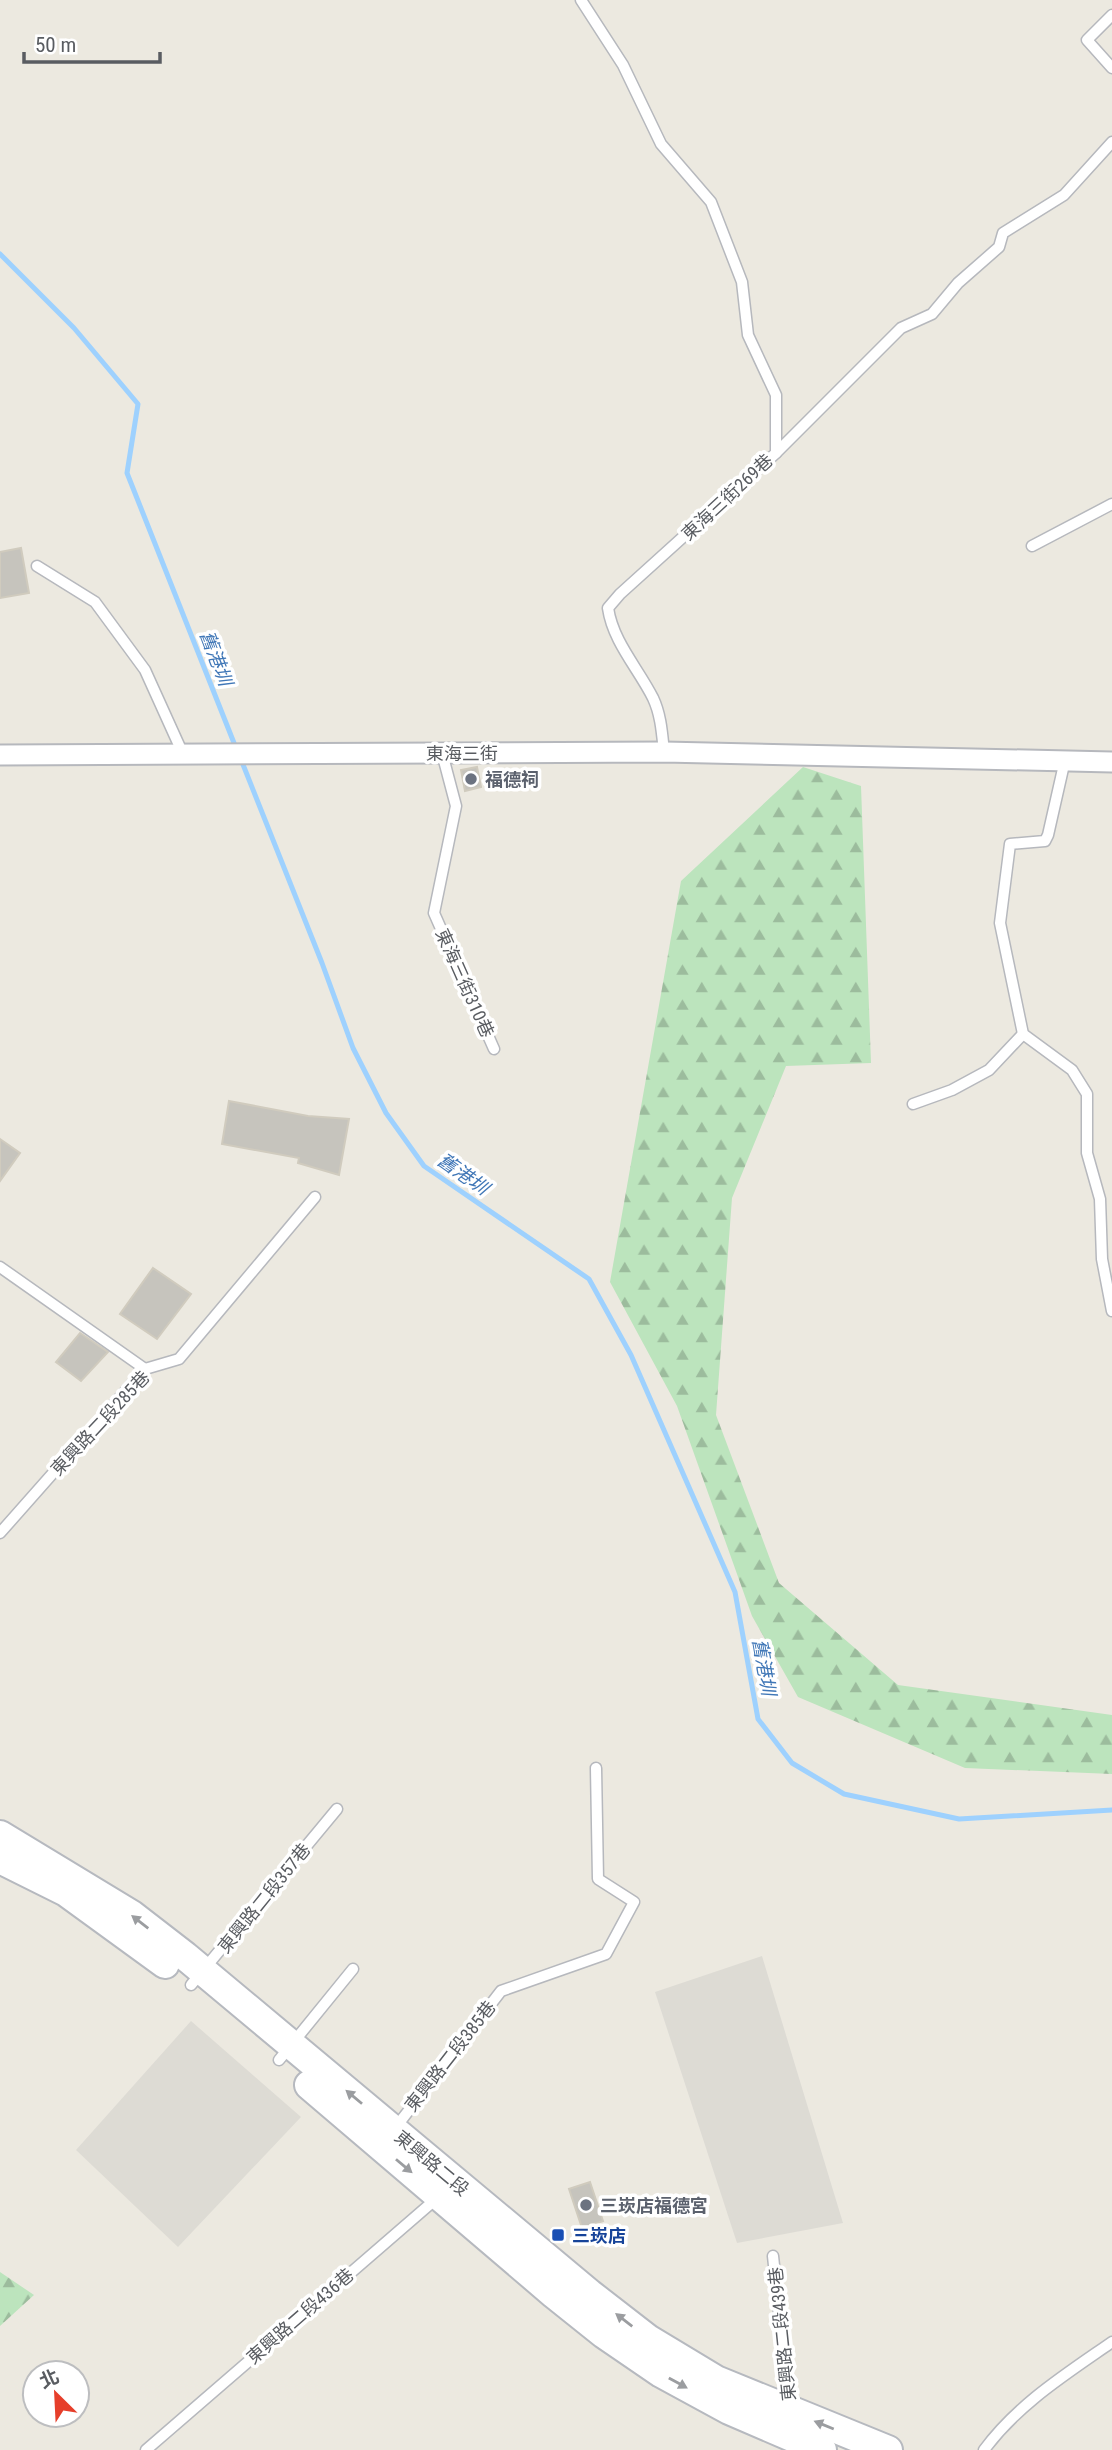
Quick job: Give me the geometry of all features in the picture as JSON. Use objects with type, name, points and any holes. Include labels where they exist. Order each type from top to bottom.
[{"type":"main road","name":"東興路二段","points":[[0,1835],[132,1915],[197,1979],[447,2188],[648,2339],[716,2380],[888,2450]]},
{"type":"main road","name":"東興路二段","points":[[0,1859],[66,1892],[169,1967],[197,1979]]},
{"type":"main road","name":"東興路二段","points":[[447,2188],[554,2294],[604,2334],[661,2373],[729,2410],[822,2450]]},
{"type":"street","name":"東海三街","points":[[183,754],[216,756],[260,752],[664,752],[1112,762]]},
{"type":"street","points":[[0,755],[183,754]]},
{"type":"lane","name":"東海三街269巷","points":[[581,0],[623,65],[661,144],[711,202],[742,282],[748,335],[776,395],[776,453],[620,594],[608,608],[611,626],[653,699],[660,718],[664,752]]},
{"type":"lane","points":[[1112,15],[1087,40],[1112,68]]},
{"type":"lane","points":[[776,453],[901,328],[932,314],[958,283],[999,247],[1003,233],[1064,195],[1112,142]]},
{"type":"lane","points":[[1032,546],[1112,504]]},
{"type":"lane","points":[[37,566],[95,602],[145,670],[183,754]]},
{"type":"lane","name":"東海三街310巷","points":[[442,753],[456,806],[434,913],[494,1049]]},
{"type":"lane","points":[[1065,760],[1045,841],[1010,844],[1000,923],[1023,1034],[1072,1070],[1087,1094],[1087,1153],[1100,1199],[1102,1259],[1112,1311]]},
{"type":"lane","points":[[913,1104],[952,1090],[989,1070],[1023,1034]]},
{"type":"lane","name":"東興路二段285巷","points":[[0,1533],[145,1369],[179,1359],[315,1196]]},
{"type":"lane","points":[[0,1267],[145,1369]]},
{"type":"lane","name":"東興路二段385巷","points":[[386,2137],[501,1991],[606,1954],[634,1902],[598,1879],[596,1768]]},
{"type":"lane","name":"東興路二段357巷","points":[[197,1979],[337,1810]]},
{"type":"lane","points":[[284,2052],[353,1969]]},
{"type":"lane","name":"東興路二段436巷","points":[[146,2450],[447,2188]]},
{"type":"lane","name":"東興路二段439巷","points":[[773,2256],[790,2411]]},
{"type":"lane","points":[[984,2450],[999,2429],[1042,2390],[1112,2342]]},
{"type":"shaded area","points":[[762,1956],[843,2223],[737,2243],[655,1992]]},
{"type":"shaded area","points":[[191,2021],[301,2117],[178,2247],[76,2150]]},
{"type":"green space","points":[[803,767],[861,786],[871,1063],[786,1066],[732,1198],[716,1415],[779,1583],[898,1685],[1112,1715],[1112,1774],[965,1768],[798,1697],[752,1616],[677,1406],[610,1282],[681,881]]},
{"type":"green space","points":[[0,2272],[34,2295],[0,2326]]},
{"type":"building","points":[[21,548],[29,593],[0,598],[0,552]]},
{"type":"building","name":"福德祠","points":[[477,767],[481,787],[465,791],[461,770]]},
{"type":"building","points":[[229,1101],[308,1116],[349,1119],[339,1175],[298,1163],[299,1158],[222,1144]]},
{"type":"building","points":[[0,1139],[20,1153],[0,1181]]},
{"type":"building","points":[[153,1268],[191,1294],[157,1339],[120,1314]]},
{"type":"building","points":[[80,1333],[108,1352],[81,1381],[56,1362]]},
{"type":"building","name":"三崁店福德宮","points":[[590,2182],[603,2221],[582,2228],[569,2189]]},
{"type":"waterway","name":"舊港圳","points":[[0,254],[74,328],[138,404],[127,473],[236,748]]},
{"type":"waterway","name":"舊港圳","points":[[240,757],[353,1048],[386,1113],[424,1166],[589,1279],[631,1355],[735,1592],[758,1719],[792,1763],[844,1794],[959,1819],[1112,1810]]},
{"type":"place","name":"福德祠","points":[[471,779]]},
{"type":"place","name":"三崁店福德宮","points":[[586,2205]]},
{"type":"place","name":"三崁店","points":[[558,2235]]}]
